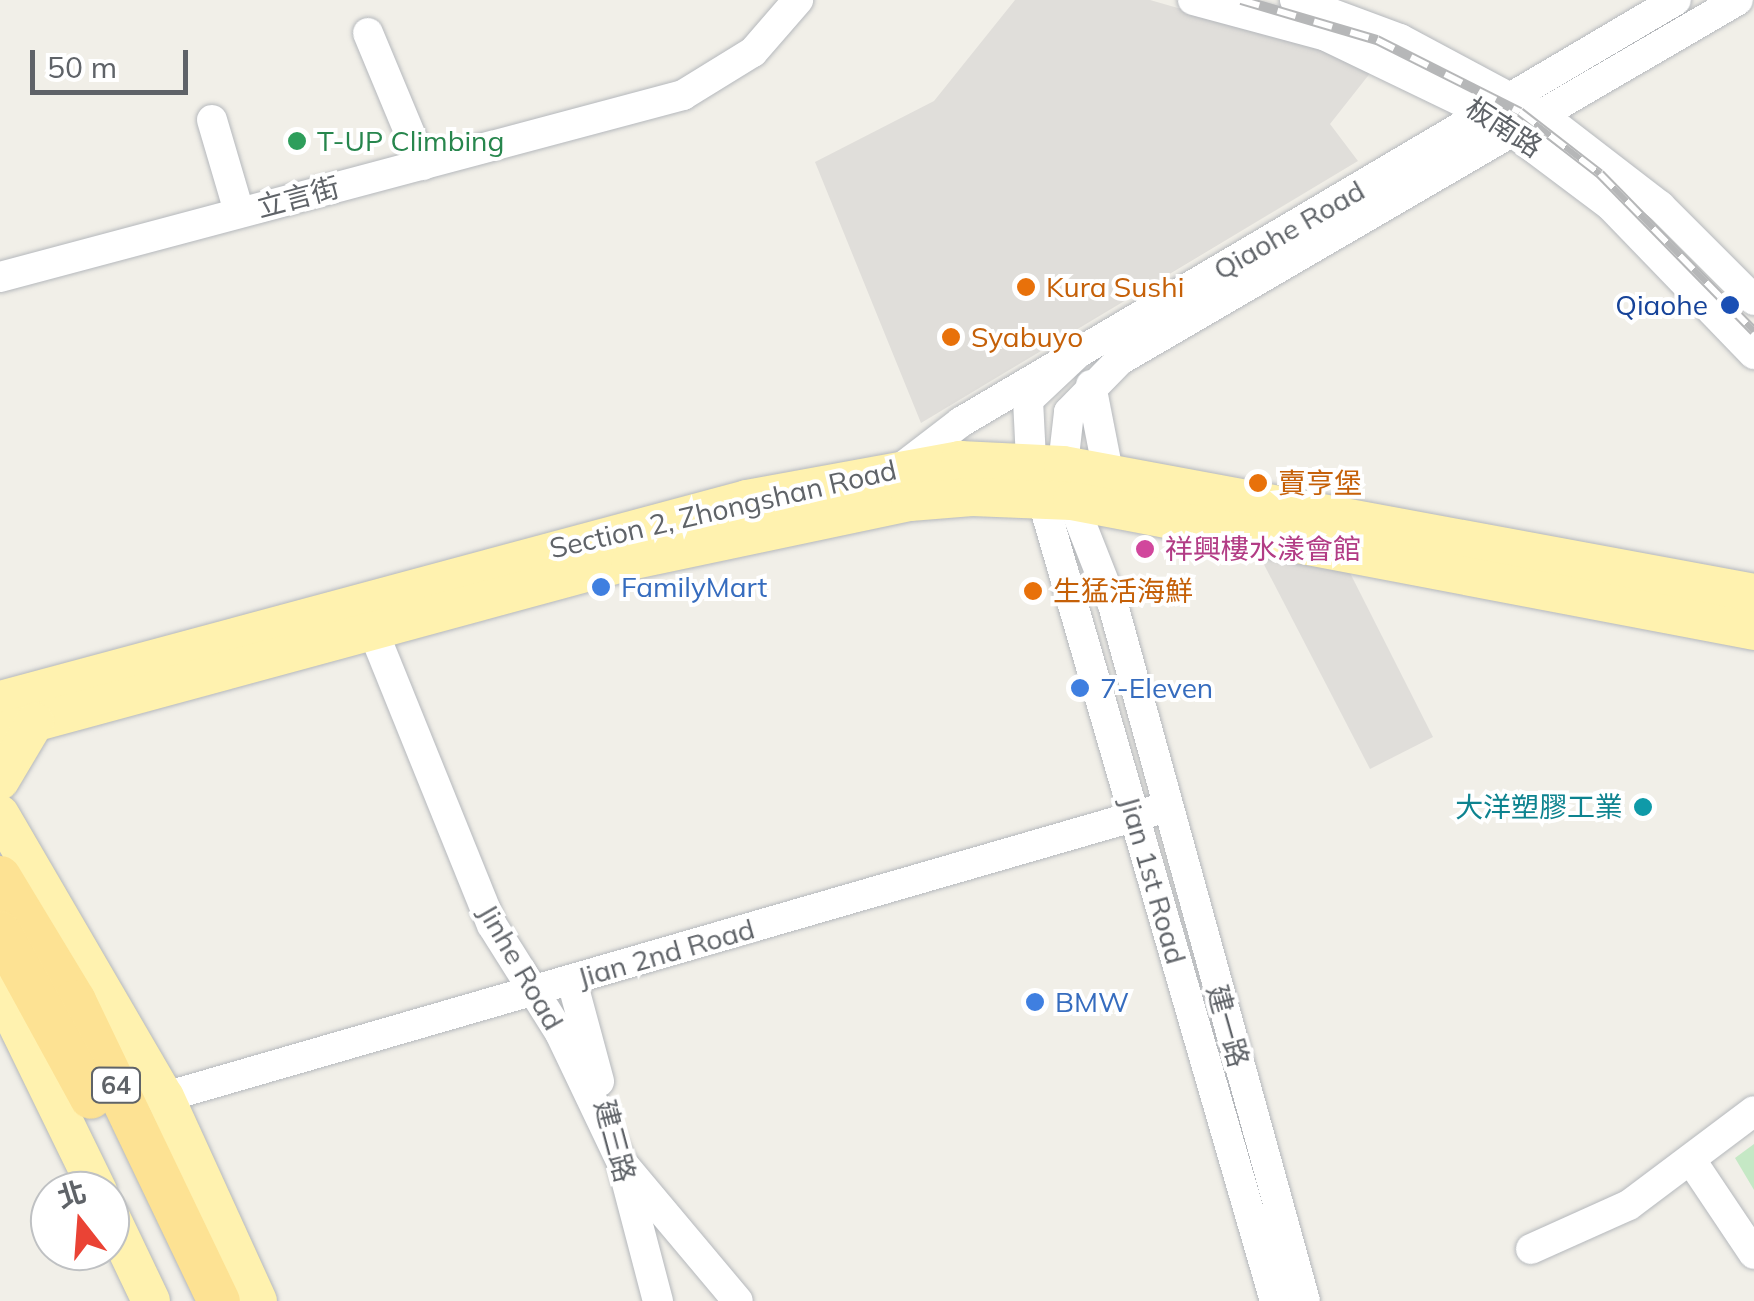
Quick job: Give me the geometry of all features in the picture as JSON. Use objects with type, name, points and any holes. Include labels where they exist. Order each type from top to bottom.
[{"type":"highway","name":"64","points":[[0,877],[75,1001],[220,1301]]},
{"type":"highway","name":"64","points":[[0,932],[190,1301]]},
{"type":"main road","name":"Section 2, Zhongshan Road","points":[[0,700],[366,612],[905,465],[1055,488],[1123,510],[1754,631]]},
{"type":"main road","name":"Section 2, Zhongshan Road","points":[[18,727],[366,612],[942,500],[1055,488],[1108,472],[1754,593]]},
{"type":"main road","points":[[18,727],[1,800],[166,1098],[258,1301]]},
{"type":"main road","points":[[0,903],[207,1301]]},
{"type":"main road","points":[[0,990],[88,1171]]},
{"type":"main road","points":[[130,1256],[152,1301]]},
{"type":"street","name":"立言街","points":[[0,277],[683,95],[752,52],[798,0]]},
{"type":"street","name":"板南路","points":[[1193,0],[1326,36],[1507,115],[1542,115],[1660,206],[1754,300]]},
{"type":"street","name":"板南路","points":[[1295,0],[1400,39],[1507,115],[1612,206],[1754,354]]},
{"type":"street","name":"Qiaohe Road","points":[[1055,488],[1069,412],[1092,385],[1162,334],[1507,115],[1676,0]]},
{"type":"street","points":[[1542,115],[1738,0]]},
{"type":"street","points":[[368,32],[422,165]]},
{"type":"street","points":[[1433,83],[1445,122],[1440,144]]},
{"type":"street","name":"Qiaohe Road","points":[[905,465],[1081,350],[1440,144],[1507,115]]},
{"type":"street","points":[[212,120],[239,212]]},
{"type":"street","points":[[1055,488],[1028,400],[1081,350]]},
{"type":"street","points":[[1092,385],[1108,472]]},
{"type":"street","name":"建一路","points":[[1055,488],[1167,807],[1305,1301]]},
{"type":"street","name":"Jian 1st Road","points":[[1055,488],[1135,817],[1275,1301]]},
{"type":"street","name":"Jinhe Road","points":[[366,612],[455,842],[622,1163],[738,1301]]},
{"type":"street","name":"Jian 2nd Road","points":[[166,1098],[1167,807]]},
{"type":"street","name":"建三路","points":[[572,981],[658,1301]]},
{"type":"street","points":[[1531,1250],[1629,1205],[1754,1111]]},
{"type":"street","points":[[1691,1160],[1754,1254]]},
{"type":"shaded area","points":[[1015,0],[1150,0],[1331,52],[1371,72],[1330,124],[1358,161],[921,423],[815,162],[934,101]]},
{"type":"shaded area","points":[[1257,551],[1347,567],[1433,737],[1370,769]]},
{"type":"green space","points":[[1754,1144],[1754,1190],[1735,1158]]},
{"type":"railway","points":[[1241,0],[1377,40],[1520,112],[1600,174],[1754,331]]},
{"type":"place","name":"T-UP Climbing","points":[[297,141]]},
{"type":"place","name":"Kura Sushi","points":[[1026,287]]},
{"type":"place","name":"Qiaohe","points":[[1730,305]]},
{"type":"place","name":"Syabuyo","points":[[951,337]]},
{"type":"place","name":"賣亨堡","points":[[1258,483]]},
{"type":"place","name":"祥興樓水漾會館","points":[[1145,549]]},
{"type":"place","name":"FamilyMart","points":[[601,587]]},
{"type":"place","name":"生猛活海鮮","points":[[1033,591]]},
{"type":"place","name":"7-Eleven","points":[[1080,688]]},
{"type":"place","name":"大洋塑膠工業","points":[[1643,807]]},
{"type":"place","name":"BMW","points":[[1035,1002]]}]
